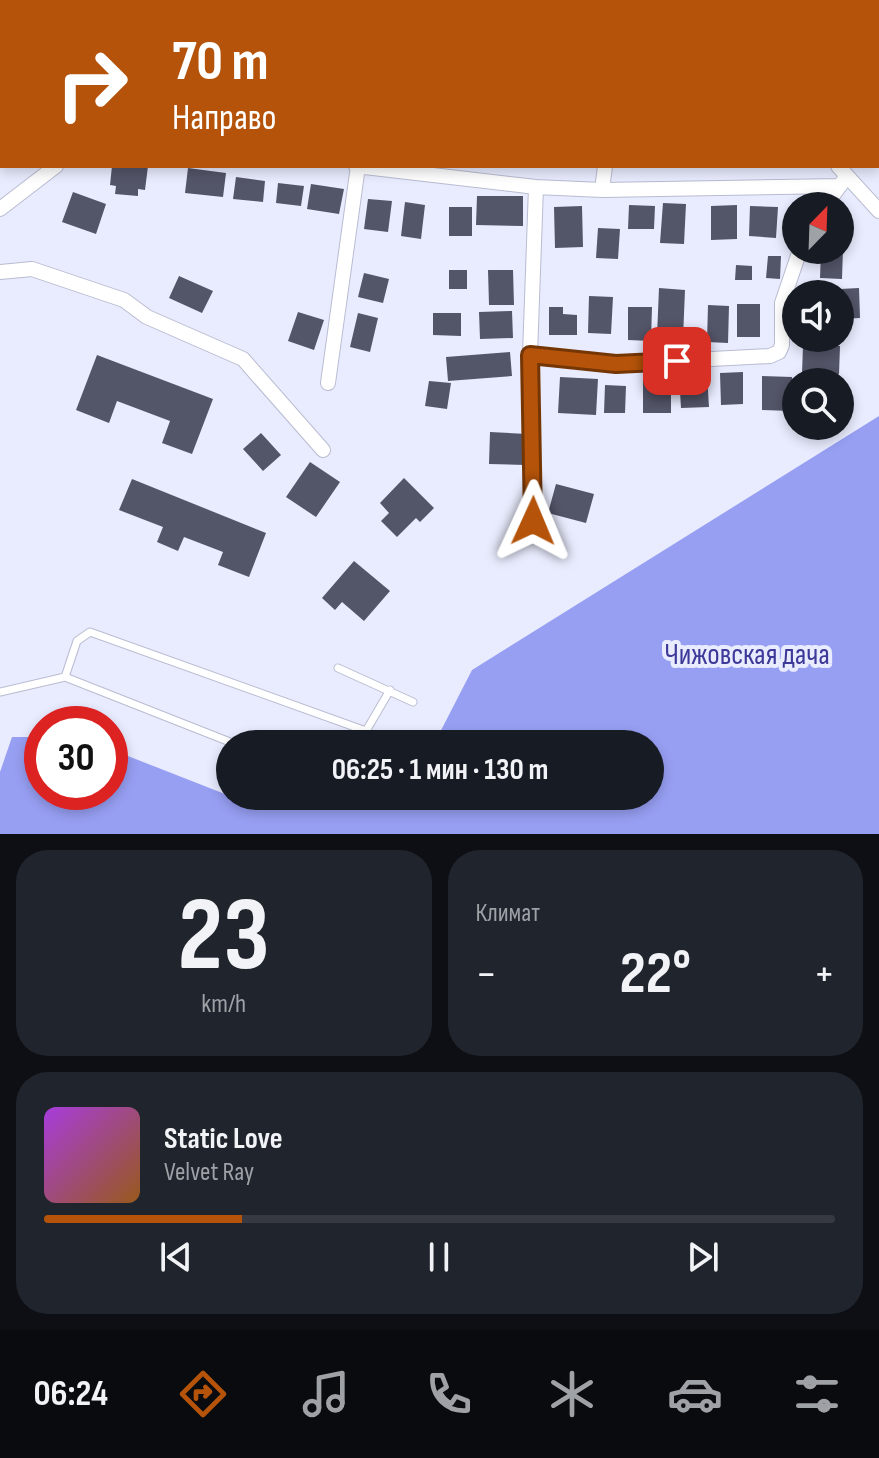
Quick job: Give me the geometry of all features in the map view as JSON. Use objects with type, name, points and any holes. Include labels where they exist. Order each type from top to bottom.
[{"type":"street","points":[[0,209],[53,168]]},
{"type":"street","points":[[328,383],[357,168]]},
{"type":"street","points":[[374,168],[536,187],[602,190],[844,173]]},
{"type":"street","points":[[602,190],[605,168]]},
{"type":"street","points":[[833,192],[844,173]]},
{"type":"street","points":[[844,173],[879,211]]},
{"type":"street","points":[[533,521],[530,355],[536,187]]},
{"type":"street","points":[[530,355],[616,364],[770,356],[779,352],[782,345],[782,303],[795,264]]},
{"type":"street","points":[[0,272],[32,269],[124,300],[147,317],[243,359],[323,450]]},
{"type":"lane","points":[[65,677],[77,641],[90,632],[366,731],[390,690]]},
{"type":"lane","points":[[338,668],[413,702]]},
{"type":"lane","points":[[0,692],[65,677],[216,737]]},
{"type":"green space","name":"Чижовская дача","points":[[879,416],[879,834],[0,834],[0,772],[12,737],[24,737],[24,810],[128,810],[128,756],[216,791],[216,810],[664,810],[664,730],[441,730],[472,670],[841,440],[854,440],[854,432]]},
{"type":"building","points":[[112,168],[148,168],[145,190],[138,189],[138,196],[115,194],[116,186],[110,185]]},
{"type":"building","points":[[188,168],[226,173],[223,197],[185,193]]},
{"type":"building","points":[[236,177],[265,181],[263,202],[233,199]]},
{"type":"building","points":[[278,183],[304,186],[301,206],[276,203]]},
{"type":"building","points":[[311,184],[344,189],[339,214],[307,209]]},
{"type":"building","points":[[73,192],[106,204],[96,234],[62,222]]},
{"type":"building","points":[[477,196],[523,196],[523,226],[476,225]]},
{"type":"building","points":[[368,199],[392,201],[388,232],[364,229]]},
{"type":"building","points":[[405,202],[425,205],[421,239],[401,236]]},
{"type":"building","points":[[663,203],[686,204],[684,244],[660,243]]},
{"type":"building","points":[[629,205],[655,206],[654,229],[628,229]]},
{"type":"building","points":[[737,205],[737,239],[711,240],[711,206]]},
{"type":"building","points":[[582,206],[583,247],[555,248],[554,207]]},
{"type":"building","points":[[750,206],[778,207],[776,238],[749,236]]},
{"type":"building","points":[[449,207],[472,207],[472,236],[449,236]]},
{"type":"building","points":[[598,228],[620,229],[618,259],[596,258]]},
{"type":"building","points":[[768,256],[781,256],[780,279],[766,278]]},
{"type":"building","points":[[820,264],[842,264],[842,279],[820,278]]},
{"type":"building","points":[[736,265],[752,266],[752,280],[735,280]]},
{"type":"building","points":[[449,270],[467,270],[467,289],[449,289]]},
{"type":"building","points":[[488,270],[513,270],[514,305],[489,305]]},
{"type":"building","points":[[364,273],[389,279],[383,303],[358,297]]},
{"type":"building","points":[[179,276],[213,291],[202,313],[169,298]]},
{"type":"building","points":[[659,288],[685,290],[683,338],[657,336]]},
{"type":"building","points":[[854,288],[859,288],[860,318],[854,318]]},
{"type":"building","points":[[589,296],[613,297],[611,334],[588,333]]},
{"type":"building","points":[[737,304],[760,304],[760,337],[737,337]]},
{"type":"building","points":[[708,305],[729,306],[728,343],[707,342]]},
{"type":"building","points":[[549,307],[563,307],[563,314],[577,315],[577,335],[549,335]]},
{"type":"building","points":[[628,307],[652,307],[651,341],[628,340]]},
{"type":"building","points":[[512,311],[513,338],[480,339],[479,312]]},
{"type":"building","points":[[298,312],[324,320],[314,350],[288,341]]},
{"type":"building","points":[[358,313],[378,318],[370,352],[350,347]]},
{"type":"building","points":[[433,313],[461,313],[461,336],[433,335]]},
{"type":"building","points":[[510,352],[512,376],[448,381],[446,357]]},
{"type":"building","points":[[803,352],[840,352],[839,368],[802,368]]},
{"type":"building","points":[[97,355],[213,399],[192,454],[162,443],[170,421],[117,401],[109,423],[76,410]]},
{"type":"building","points":[[743,372],[743,404],[721,405],[720,373]]},
{"type":"building","points":[[707,374],[709,407],[681,408],[679,375]]},
{"type":"building","points":[[643,376],[671,376],[671,413],[643,413]]},
{"type":"building","points":[[762,376],[782,377],[782,411],[762,410]]},
{"type":"building","points":[[560,377],[598,379],[596,415],[558,413]]},
{"type":"building","points":[[429,381],[451,383],[447,409],[425,406]]},
{"type":"building","points":[[605,385],[626,386],[625,413],[604,413]]},
{"type":"building","points":[[490,432],[527,434],[526,465],[489,464]]},
{"type":"building","points":[[261,433],[281,455],[263,471],[243,449]]},
{"type":"building","points":[[310,462],[340,482],[316,517],[286,497]]},
{"type":"building","points":[[404,478],[434,508],[420,522],[416,518],[397,537],[381,521],[389,513],[380,503]]},
{"type":"building","points":[[132,479],[266,533],[249,577],[218,565],[223,552],[184,537],[178,551],[157,542],[163,527],[119,510]]},
{"type":"building","points":[[556,484],[594,494],[586,523],[548,513]]},
{"type":"building","points":[[354,561],[390,591],[364,621],[342,602],[335,610],[322,598]]},
{"type":"route","points":[[533,521],[534,442],[530,355],[616,364],[677,361]]}]
